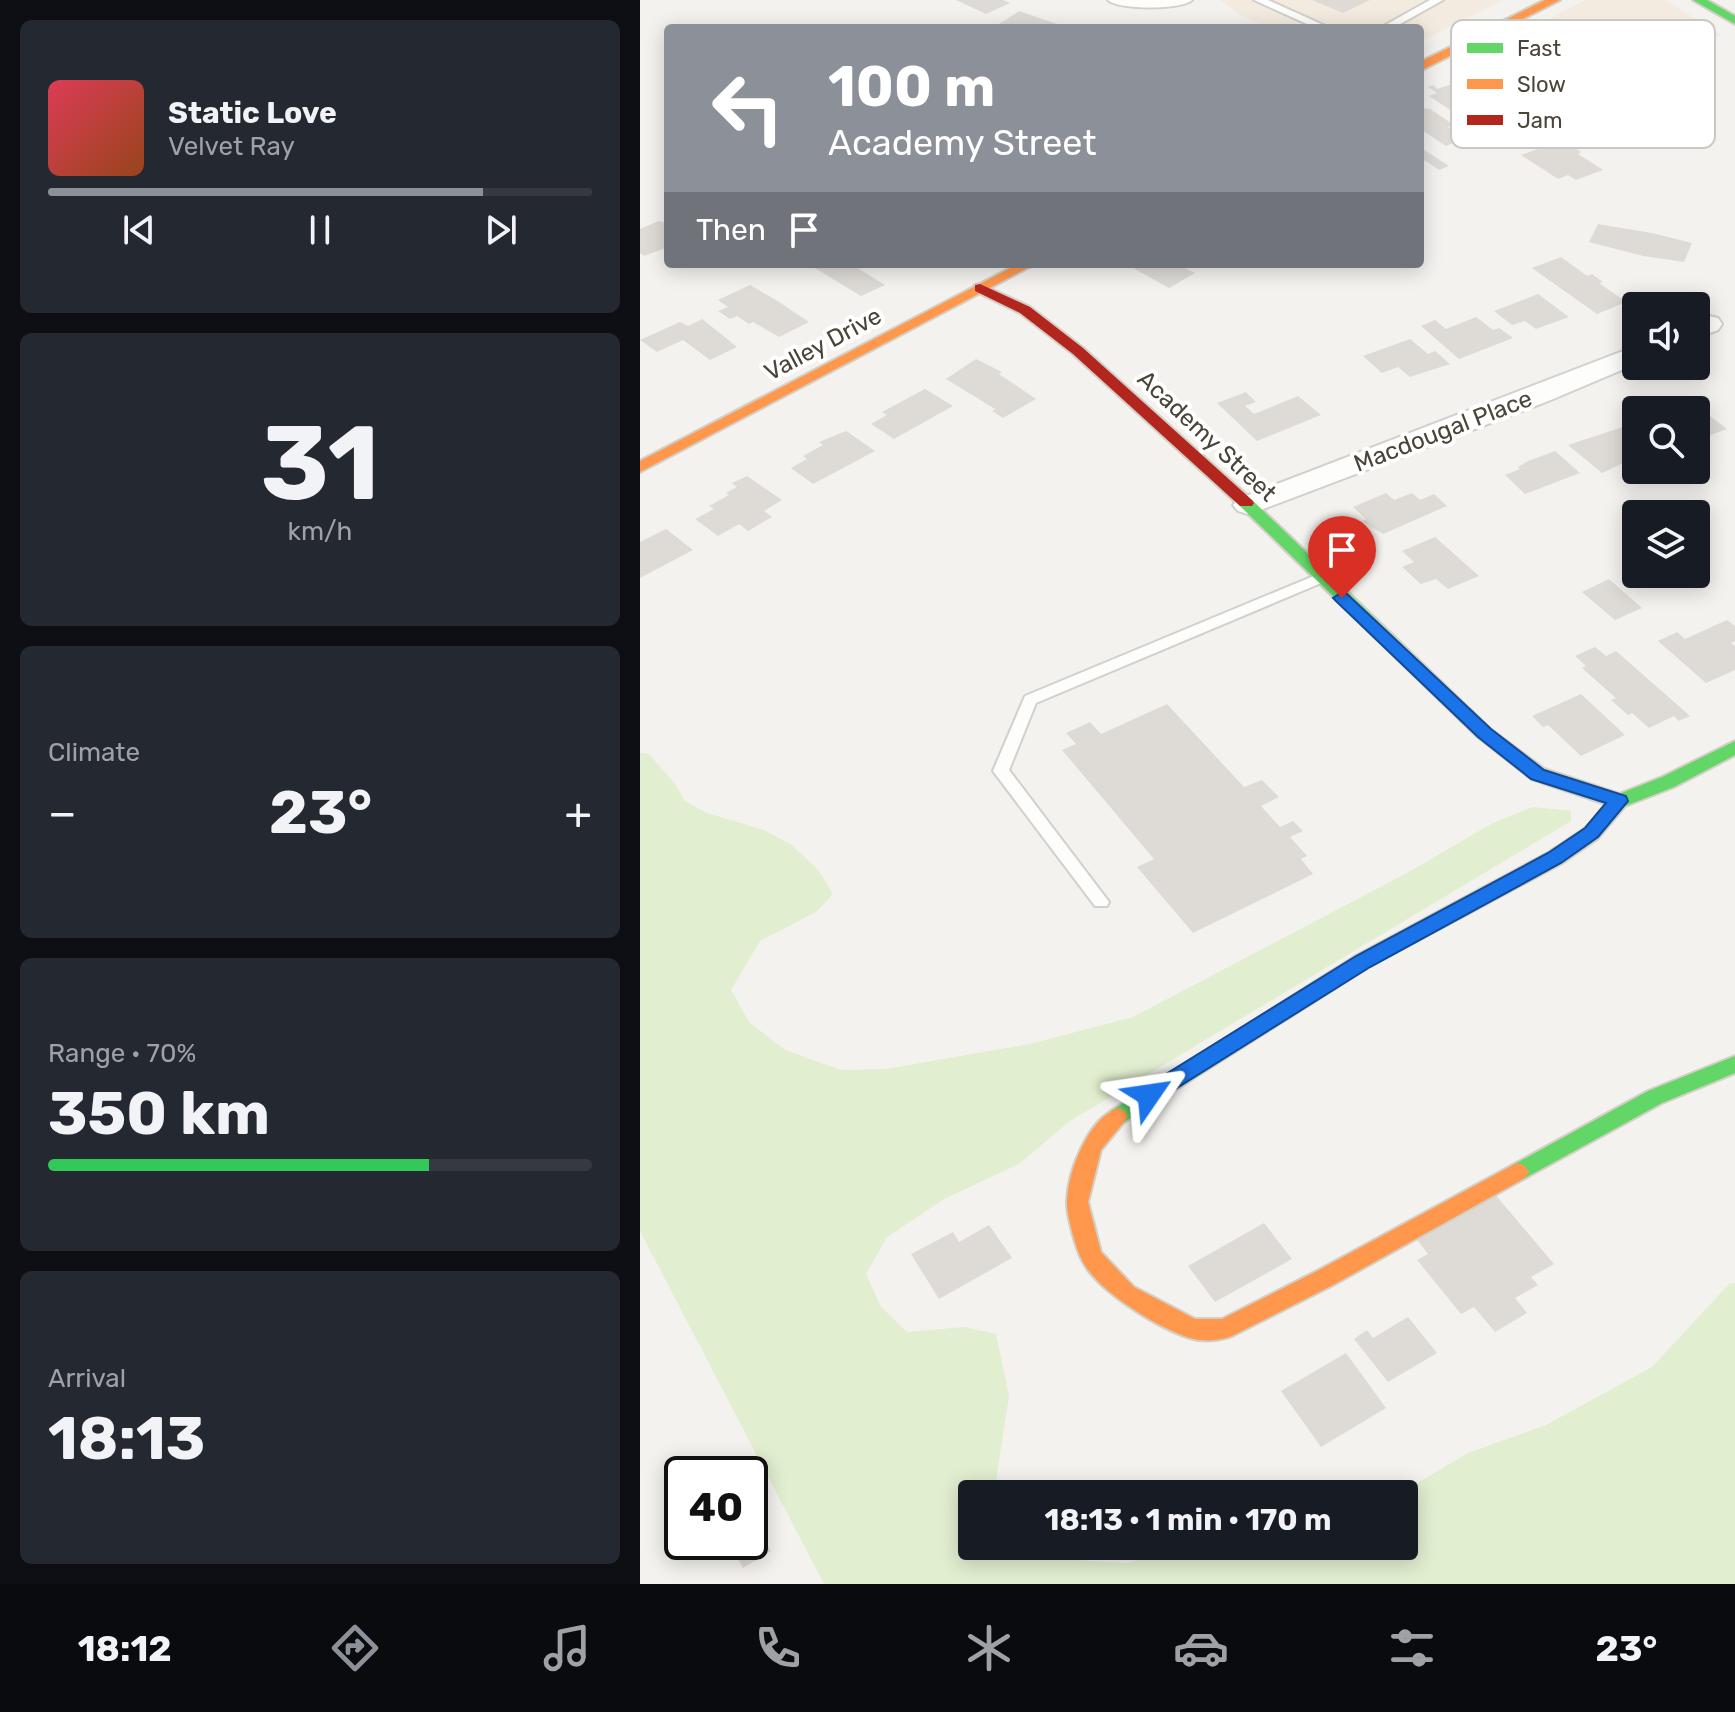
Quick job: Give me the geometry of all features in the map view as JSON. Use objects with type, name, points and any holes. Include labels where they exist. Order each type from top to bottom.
[{"type":"street","points":[[1119,0],[1181,0]]},
{"type":"street","points":[[1514,20],[1554,0]]},
{"type":"street","points":[[1699,0],[1735,21]]},
{"type":"street","points":[[1424,65],[1451,52]]},
{"type":"street","name":"Valley Drive","points":[[640,467],[1020,268]]},
{"type":"street","name":"Academy Street","points":[[980,288],[1025,310],[1078,351],[1248,505],[1484,733],[1538,774],[1619,801]]},
{"type":"street","name":"Macdougal Place","points":[[1248,505],[1536,396],[1622,360]]},
{"type":"street","points":[[1735,747],[1668,782],[1619,801],[1592,833],[1555,858],[1363,961],[1122,1112],[1091,1146],[1077,1202],[1091,1257],[1126,1294],[1193,1329],[1224,1329],[1325,1278],[1655,1097],[1735,1064]]},
{"type":"lane","points":[[1259,0],[1316,24]]},
{"type":"lane","points":[[1393,24],[1438,0]]},
{"type":"lane","points":[[1101,902],[1001,771],[1030,700],[1321,578]]},
{"type":"shaded area","points":[[1220,0],[1504,0],[1464,20],[1451,20],[1451,26],[1424,40],[1424,24],[1260,24],[1240,15]]},
{"type":"shaded area","points":[[1585,0],[1665,0],[1698,20],[1547,20]]},
{"type":"green space","points":[[640,753],[649,754],[685,801],[707,813],[764,830],[792,845],[819,871],[833,894],[816,912],[760,941],[731,990],[749,1022],[785,1050],[841,1070],[886,1069],[1030,1044],[1133,1017],[1407,873],[1493,823],[1533,807],[1571,811],[1571,821],[1070,1121],[1019,1164],[944,1199],[887,1237],[866,1274],[881,1307],[907,1332],[964,1327],[996,1334],[1009,1396],[996,1480],[958,1480],[958,1560],[1128,1563],[1138,1560],[1418,1560],[1418,1483],[1468,1453],[1546,1425],[1652,1367],[1729,1284],[1735,1283],[1735,1584],[824,1584],[768,1477],[768,1456],[757,1456],[640,1231]]},
{"type":"building","points":[[956,0],[1003,0],[1010,3],[986,14]]},
{"type":"building","points":[[1312,0],[1370,0],[1343,13]]},
{"type":"building","points":[[1019,11],[1057,24],[999,24]]},
{"type":"building","points":[[1451,84],[1451,111],[1429,96],[1437,93],[1428,87],[1433,85],[1437,89]]},
{"type":"building","points":[[1424,108],[1451,123],[1448,127],[1451,129],[1451,144],[1446,146],[1424,132]]},
{"type":"building","points":[[1540,148],[1575,148],[1581,152],[1578,154],[1603,170],[1576,180],[1568,175],[1558,179],[1521,155]]},
{"type":"building","points":[[1424,150],[1449,166],[1439,170],[1424,161]]},
{"type":"building","points":[[659,221],[664,223],[664,248],[644,256],[640,253],[640,229]]},
{"type":"building","points":[[1598,224],[1692,243],[1684,262],[1643,256],[1589,242]]},
{"type":"building","points":[[1561,257],[1587,276],[1592,274],[1603,282],[1599,283],[1622,299],[1622,304],[1597,314],[1532,268]]},
{"type":"building","points":[[815,268],[857,268],[885,285],[861,296]]},
{"type":"building","points":[[1133,268],[1186,268],[1195,273],[1169,288]]},
{"type":"building","points":[[750,285],[809,322],[779,337],[753,322],[749,324],[737,316],[730,319],[718,311],[728,307],[718,300]]},
{"type":"building","points":[[1538,294],[1569,317],[1536,329],[1525,321],[1512,325],[1494,311]]},
{"type":"building","points":[[1476,317],[1493,330],[1499,328],[1513,338],[1459,359],[1421,326],[1435,320],[1446,329]]},
{"type":"building","points":[[702,319],[737,347],[710,360],[683,340],[657,352],[640,340],[680,322],[688,326]]},
{"type":"building","points":[[1410,339],[1428,354],[1435,351],[1450,364],[1410,377],[1398,367],[1382,373],[1363,356]]},
{"type":"building","points":[[976,359],[1002,372],[999,374],[1036,399],[1003,418],[992,411],[995,409],[946,379]]},
{"type":"building","points":[[925,389],[953,406],[894,439],[871,424],[887,415],[882,412]]},
{"type":"building","points":[[1246,392],[1256,402],[1245,406],[1254,414],[1298,396],[1321,415],[1257,441],[1217,403]]},
{"type":"building","points":[[1710,416],[1727,429],[1710,434]]},
{"type":"building","points":[[1622,427],[1622,464],[1602,473],[1568,445]]},
{"type":"building","points":[[846,431],[875,451],[813,484],[791,468],[807,459],[803,456],[823,445],[819,442]]},
{"type":"building","points":[[1555,451],[1580,473],[1525,494],[1505,475],[1520,469],[1518,467],[1528,461]]},
{"type":"building","points":[[747,476],[782,500],[764,511],[772,517],[748,531],[739,524],[718,536],[695,519],[714,509],[709,506],[737,487],[732,483]]},
{"type":"building","points":[[1386,493],[1394,500],[1412,493],[1420,500],[1434,494],[1447,506],[1383,534],[1362,521],[1366,519],[1353,507]]},
{"type":"building","points":[[666,529],[693,550],[640,578],[640,542]]},
{"type":"building","points":[[1435,537],[1479,576],[1448,589],[1436,579],[1421,584],[1402,567],[1414,562],[1402,551]]},
{"type":"building","points":[[1609,579],[1642,608],[1615,620],[1582,592]]},
{"type":"building","points":[[1727,620],[1735,626],[1735,641],[1731,643],[1735,646],[1735,670],[1706,683],[1658,641],[1677,632],[1685,639]]},
{"type":"building","points":[[1595,647],[1606,656],[1616,651],[1690,716],[1679,721],[1674,716],[1649,728],[1632,713],[1628,715],[1611,700],[1616,698],[1582,668],[1586,666],[1575,656]]},
{"type":"building","points":[[1581,694],[1625,735],[1581,756],[1548,725],[1543,727],[1532,716]]},
{"type":"building","points":[[1167,704],[1244,787],[1262,780],[1279,797],[1261,806],[1280,827],[1293,821],[1303,831],[1290,837],[1307,856],[1301,859],[1313,874],[1193,933],[1137,867],[1154,859],[1062,750],[1076,744],[1066,733],[1090,722],[1101,734]]},
{"type":"building","points":[[1493,1192],[1554,1264],[1531,1277],[1538,1285],[1515,1298],[1527,1313],[1495,1332],[1474,1307],[1461,1314],[1417,1260],[1428,1254],[1415,1237]]},
{"type":"building","points":[[1264,1223],[1292,1259],[1215,1302],[1188,1266]]},
{"type":"building","points":[[989,1225],[1012,1258],[939,1299],[911,1254],[953,1232],[959,1242]]},
{"type":"building","points":[[1408,1317],[1437,1353],[1388,1382],[1354,1339],[1367,1330],[1373,1338]]},
{"type":"building","points":[[1346,1353],[1386,1408],[1321,1447],[1281,1391]]},
{"type":"building","points":[[738,1560],[756,1560],[743,1568]]},
{"type":"traffic: fast","points":[[1699,0],[1735,21]]},
{"type":"traffic: fast","points":[[1246,503],[1484,733],[1538,774],[1619,801]]},
{"type":"traffic: fast","points":[[1118,1117],[1363,961],[1555,858],[1592,833],[1619,801],[1668,782],[1735,747]]},
{"type":"traffic: fast","points":[[1518,1172],[1655,1097],[1735,1064]]},
{"type":"traffic: slow","points":[[1514,20],[1554,0]]},
{"type":"traffic: slow","points":[[1424,65],[1451,52]]},
{"type":"traffic: slow","points":[[640,467],[1020,268]]},
{"type":"traffic: slow","points":[[1118,1117],[1091,1146],[1077,1202],[1091,1257],[1126,1294],[1193,1329],[1224,1329],[1325,1278],[1518,1172]]},
{"type":"traffic: jam","points":[[980,288],[1025,310],[1078,351],[1246,503]]},
{"type":"route","points":[[1149,1095],[1363,961],[1555,858],[1592,833],[1619,801],[1538,774],[1484,733],[1342,598]]}]
